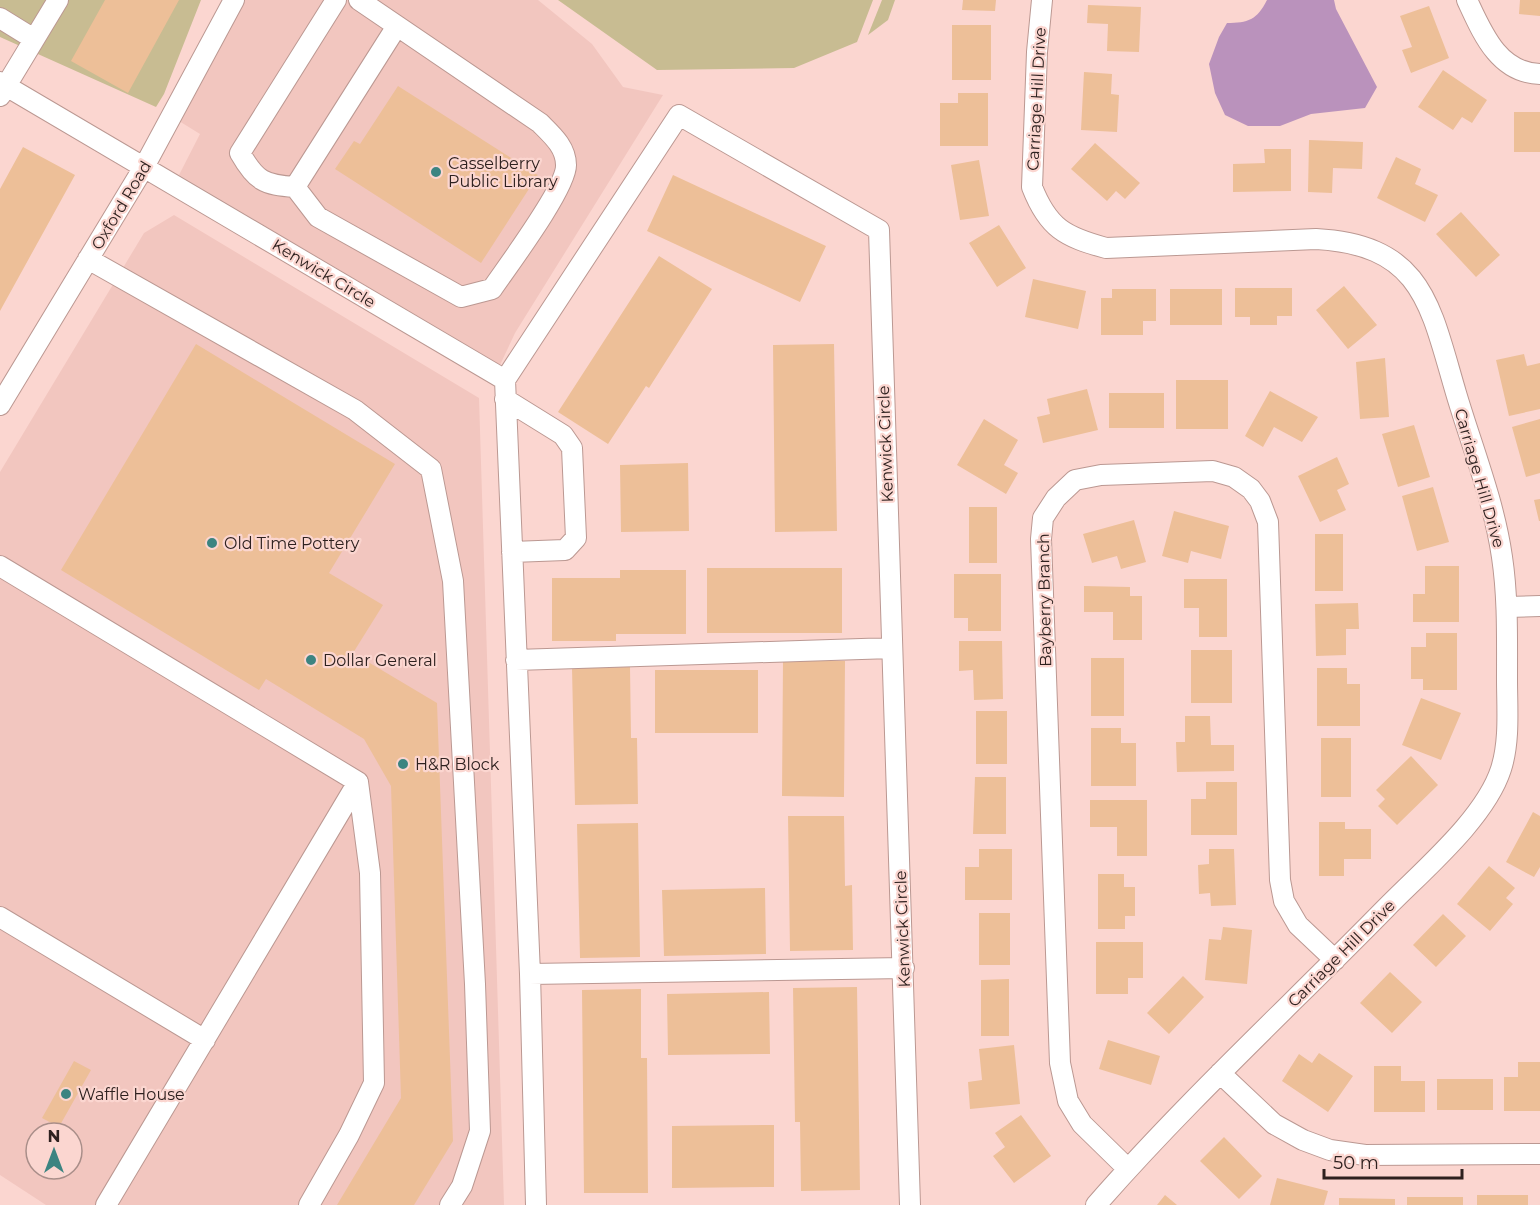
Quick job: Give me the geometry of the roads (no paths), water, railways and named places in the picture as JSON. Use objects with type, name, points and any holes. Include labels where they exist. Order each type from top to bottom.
[{"type":"street","points":[[2,88],[58,0]]},
{"type":"street","name":"Oxford Road","points":[[0,405],[144,167],[234,0]]},
{"type":"street","points":[[336,0],[240,153],[250,172],[268,184],[295,187],[318,217],[461,297],[492,289],[560,188],[566,167],[562,147],[540,123],[358,0]]},
{"type":"street","name":"Carriage Hill Drive","points":[[1042,0],[1037,52],[1032,187],[1039,205],[1056,228],[1080,241],[1106,248],[1316,239],[1341,241],[1376,250],[1398,263],[1425,296],[1437,330],[1494,519],[1502,557],[1507,607],[1507,735],[1502,768],[1490,797],[1469,824],[1220,1073],[1096,1205]]},
{"type":"street","points":[[1467,0],[1481,32],[1499,57],[1513,66],[1540,74]]},
{"type":"street","points":[[0,18],[34,39]]},
{"type":"street","points":[[295,187],[398,26]]},
{"type":"street","name":"Kenwick Circle","points":[[2,88],[54,114],[144,167],[505,389],[679,115],[879,230],[910,1205]]},
{"type":"street","points":[[88,259],[355,410],[431,469],[453,581],[475,984],[480,1131],[462,1186],[450,1205]]},
{"type":"street","points":[[505,389],[530,974],[536,1205]]},
{"type":"street","points":[[505,389],[563,435],[572,448],[576,538],[565,550],[512,552]]},
{"type":"street","name":"Bayberry Branch","points":[[1128,1169],[1082,1124],[1068,1101],[1060,1063],[1041,539],[1043,518],[1056,498],[1075,480],[1101,475],[1213,471],[1234,477],[1251,489],[1260,501],[1268,522],[1280,880],[1284,901],[1298,925],[1335,960]]},
{"type":"street","points":[[0,566],[358,782]]},
{"type":"street","points":[[1507,607],[1540,606]]},
{"type":"street","points":[[516,660],[892,648]]},
{"type":"street","points":[[106,1205],[358,782]]},
{"type":"street","points":[[309,1205],[349,1135],[374,1083],[370,873],[358,782]]},
{"type":"street","points":[[0,917],[205,1040]]},
{"type":"street","points":[[530,974],[903,968]]},
{"type":"street","points":[[1220,1073],[1274,1124],[1303,1140],[1330,1150],[1365,1155],[1540,1154]]},
{"type":"place","name":"Casselberry Public Library","points":[[436,172]]},
{"type":"place","name":"Old Time Pottery","points":[[212,543]]},
{"type":"place","name":"Dollar General","points":[[311,660]]},
{"type":"place","name":"H&R Block","points":[[403,764]]},
{"type":"place","name":"Waffle House","points":[[66,1094]]}]
